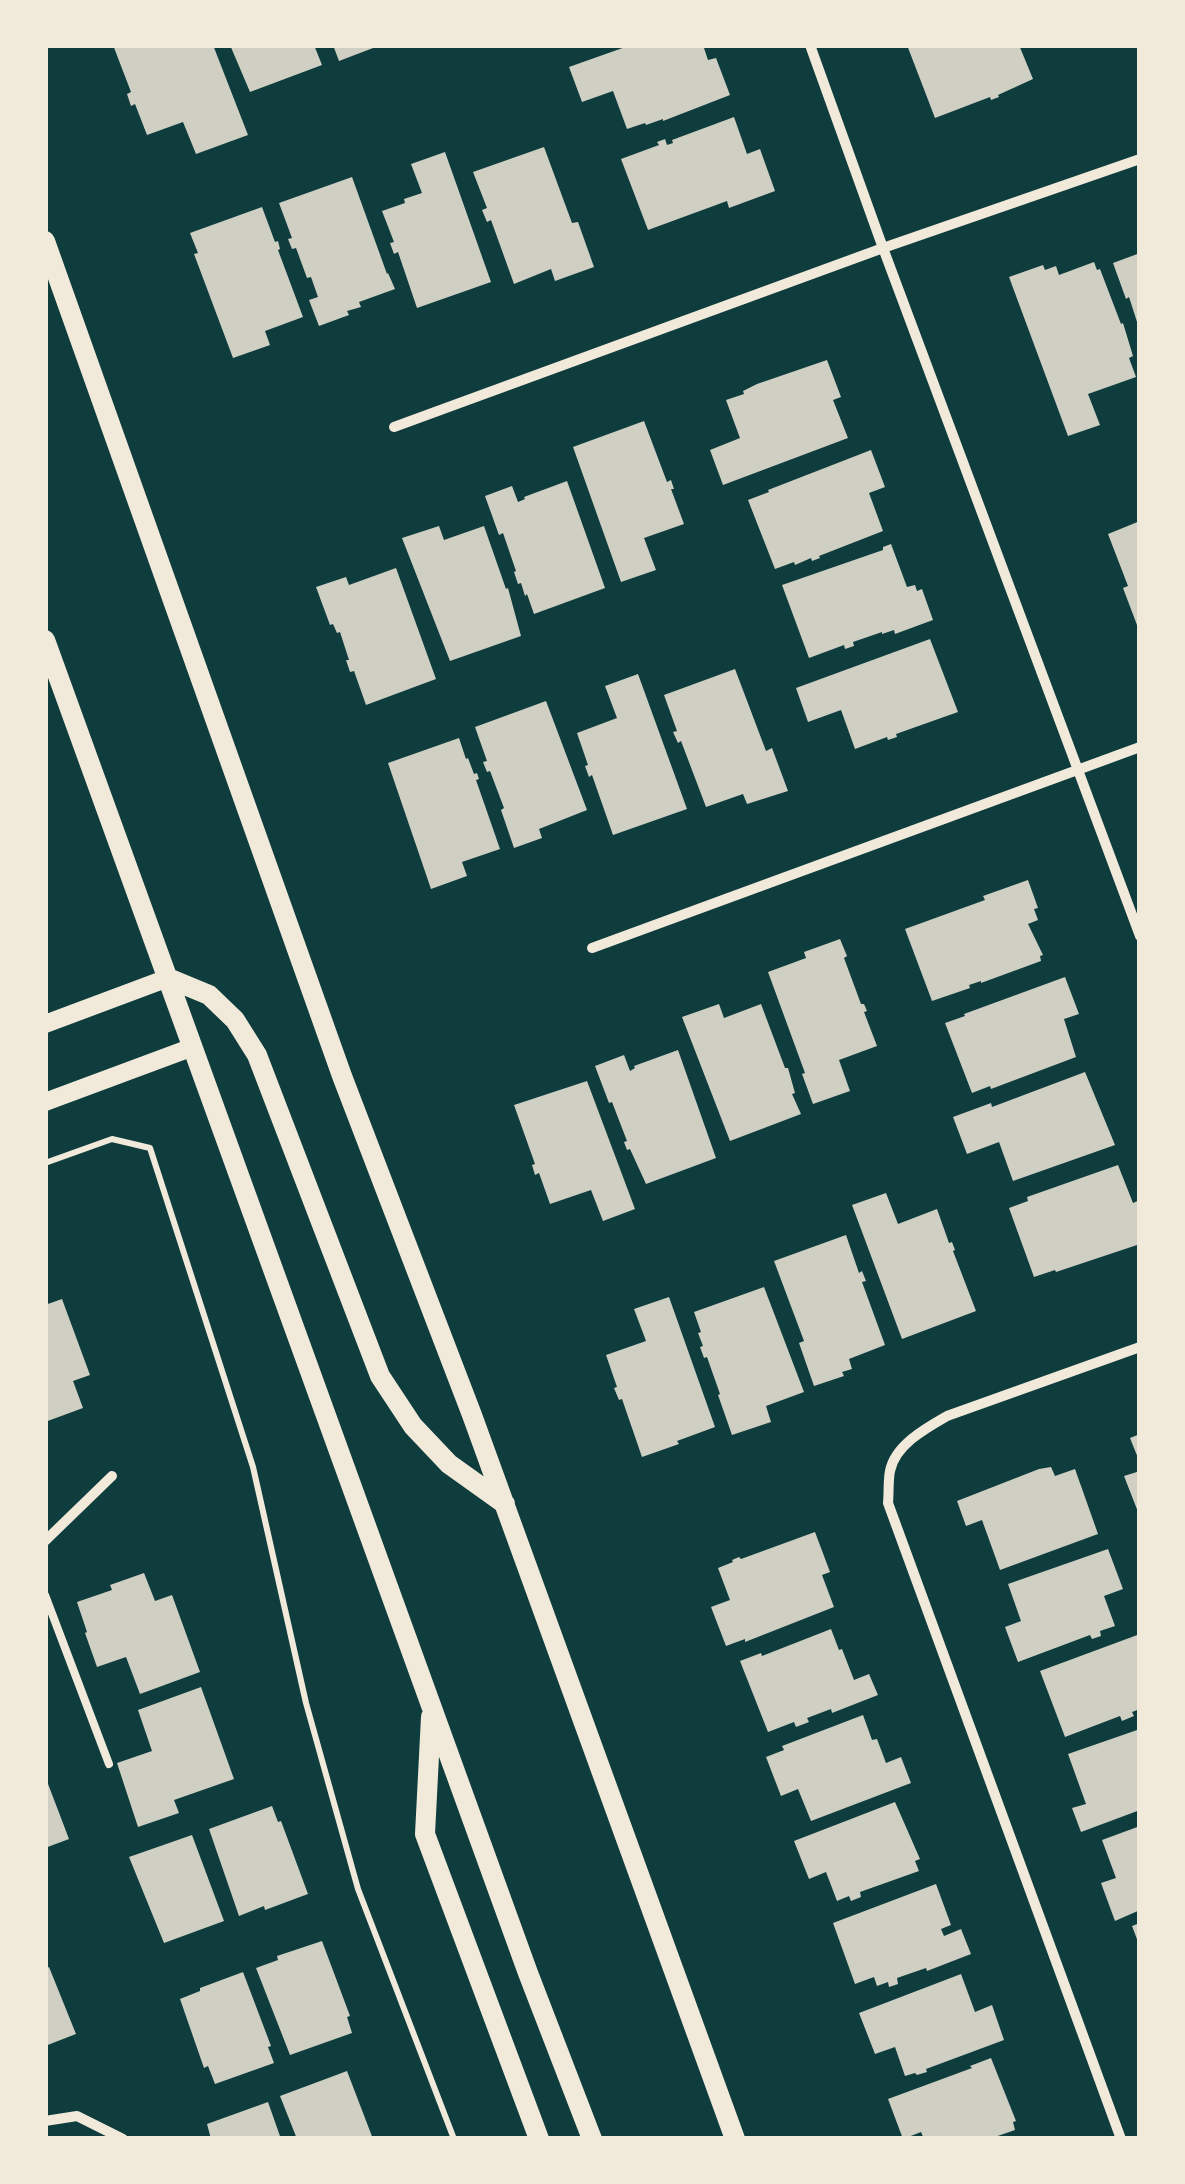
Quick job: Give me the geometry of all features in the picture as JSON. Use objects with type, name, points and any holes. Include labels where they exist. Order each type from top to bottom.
[{"type":"main road","points":[[45,242],[342,1076],[504,1504],[735,2139]]},
{"type":"main road","points":[[45,640],[528,1973],[592,2139]]},
{"type":"main road","points":[[168,978],[209,996],[234,1020],[257,1055],[380,1376],[413,1426],[449,1464],[504,1504]]},
{"type":"main road","points":[[431,1705],[425,1834],[539,2139]]},
{"type":"street","points":[[810,45],[1140,936]]},
{"type":"street","points":[[394,427],[883,248],[1140,159]]},
{"type":"street","points":[[592,948],[1140,748]]},
{"type":"street","points":[[45,1024],[168,978]]},
{"type":"street","points":[[45,1102],[192,1047]]},
{"type":"street","points":[[1121,2139],[888,1504],[890,1467],[901,1449],[922,1430],[947,1416],[1140,1346]]},
{"type":"street","points":[[45,1541],[112,1476]]},
{"type":"street","points":[[45,2121],[77,2116],[122,2139]]},
{"type":"lane","points":[[45,1594],[110,1764]]},
{"type":"path","points":[[45,1163],[112,1139],[150,1148],[253,1467],[306,1704],[358,1889],[454,2139]]},
{"type":"building","points":[[113,45],[213,45],[248,135],[196,154],[183,122],[147,135],[135,104],[131,106],[127,94],[131,92]]},
{"type":"building","points":[[230,45],[314,45],[322,65],[250,92]]},
{"type":"building","points":[[333,45],[381,45],[339,61]]},
{"type":"building","points":[[631,45],[703,45],[708,60],[716,58],[730,95],[663,121],[627,129],[613,91],[582,102],[569,67]]},
{"type":"building","points":[[907,45],[1019,45],[1033,79],[999,97],[935,118]]},
{"type":"building","points":[[734,117],[747,154],[760,149],[775,191],[729,208],[727,201],[648,230],[621,159],[665,139],[667,145]]},
{"type":"building","points":[[544,147],[572,223],[578,222],[594,267],[555,281],[551,269],[514,284],[491,220],[487,222],[482,210],[487,208],[473,172]]},
{"type":"building","points":[[445,152],[491,282],[417,308],[398,252],[394,254],[390,243],[394,242],[382,211],[422,193],[411,164]]},
{"type":"building","points":[[352,177],[395,289],[359,302],[361,307],[347,311],[349,315],[319,326],[309,300],[318,297],[296,248],[292,249],[279,203]]},
{"type":"building","points":[[262,207],[275,242],[278,241],[303,317],[265,331],[270,345],[233,358],[194,254],[198,253],[190,233]]},
{"type":"building","points":[[1140,253],[1140,327],[1139,328],[1113,263]]},
{"type":"building","points":[[1094,262],[1123,323],[1136,377],[1088,394],[1100,425],[1068,436],[1009,277],[1043,265],[1045,270],[1056,266],[1059,275]]},
{"type":"building","points":[[827,360],[841,397],[833,400],[848,438],[723,485],[710,450],[740,438],[726,400],[757,384]]},
{"type":"building","points":[[644,421],[667,482],[671,480],[684,524],[644,538],[656,570],[621,582],[573,447]]},
{"type":"building","points":[[871,450],[885,487],[869,493],[883,531],[812,561],[811,558],[775,569],[748,500]]},
{"type":"building","points":[[567,481],[605,588],[534,614],[527,594],[518,584],[503,533],[499,535],[485,496],[512,486],[518,502]]},
{"type":"building","points":[[1140,521],[1140,633],[1123,588],[1128,586],[1108,534]]},
{"type":"building","points":[[439,526],[444,540],[484,526],[521,636],[450,661],[402,538]]},
{"type":"building","points":[[891,544],[907,587],[915,585],[917,591],[922,589],[933,620],[895,634],[894,630],[882,632],[853,642],[854,646],[845,649],[844,645],[809,658],[782,585]]},
{"type":"building","points":[[396,568],[436,679],[366,705],[354,671],[350,672],[340,632],[330,625],[316,587],[346,577],[349,585]]},
{"type":"building","points":[[930,639],[958,712],[855,749],[841,710],[808,722],[796,688]]},
{"type":"building","points":[[735,669],[766,751],[772,748],[788,791],[747,804],[743,794],[706,807],[681,741],[678,743],[673,732],[677,731],[664,695]]},
{"type":"building","points":[[638,674],[687,809],[613,835],[592,775],[589,777],[585,766],[588,765],[577,733],[617,718],[605,686]]},
{"type":"building","points":[[546,701],[587,810],[539,829],[542,838],[514,848],[501,810],[504,808],[483,762],[487,761],[475,727]]},
{"type":"building","points":[[459,738],[466,759],[477,773],[500,849],[462,862],[467,876],[431,889],[388,763]]},
{"type":"building","points":[[1028,880],[1038,920],[1028,924],[1043,955],[1041,961],[932,1001],[905,929]]},
{"type":"building","points":[[840,939],[877,1046],[839,1060],[850,1091],[813,1104],[768,972],[806,958],[804,952]]},
{"type":"building","points":[[1065,977],[1079,1014],[1064,1019],[1076,1057],[972,1093],[945,1023]]},
{"type":"building","points":[[719,1004],[724,1018],[761,1004],[788,1068],[795,1093],[792,1094],[801,1114],[730,1141],[682,1017]]},
{"type":"building","points":[[678,1050],[716,1158],[646,1184],[630,1149],[627,1150],[627,1141],[595,1066],[624,1055],[630,1071]]},
{"type":"building","points":[[1085,1072],[1115,1145],[1013,1181],[999,1142],[967,1154],[953,1117],[991,1103],[992,1107]]},
{"type":"building","points":[[587,1081],[635,1209],[603,1221],[591,1190],[550,1204],[539,1173],[535,1175],[535,1164],[514,1105]]},
{"type":"building","points":[[1118,1165],[1133,1203],[1140,1200],[1140,1244],[1034,1277],[1009,1208],[1028,1201],[1027,1197]]},
{"type":"building","points":[[886,1193],[898,1224],[937,1209],[976,1311],[902,1339],[852,1205]]},
{"type":"building","points":[[846,1235],[859,1273],[862,1271],[866,1281],[862,1282],[885,1345],[849,1359],[852,1369],[842,1372],[844,1376],[814,1386],[799,1343],[804,1341],[774,1261]]},
{"type":"building","points":[[764,1287],[804,1392],[766,1406],[771,1422],[732,1435],[707,1357],[704,1358],[700,1347],[701,1332],[694,1312]]},
{"type":"building","points":[[669,1297],[715,1427],[642,1457],[622,1399],[619,1400],[614,1388],[617,1387],[606,1355],[646,1341],[634,1309]]},
{"type":"building","points":[[62,1299],[90,1375],[73,1381],[83,1408],[45,1422],[45,1305]]},
{"type":"building","points":[[1140,1434],[1140,1463],[1130,1438]]},
{"type":"building","points":[[1051,1467],[1055,1476],[1075,1469],[1098,1534],[1000,1570],[982,1520],[966,1526],[957,1501]]},
{"type":"building","points":[[1140,1471],[1140,1517],[1124,1476]]},
{"type":"building","points":[[815,1532],[830,1572],[822,1575],[834,1607],[726,1646],[711,1607],[730,1600],[718,1568],[739,1557]]},
{"type":"building","points":[[1108,1549],[1123,1589],[1104,1596],[1115,1626],[1100,1631],[1101,1636],[1092,1639],[1090,1635],[1018,1662],[1005,1627],[1021,1621],[1008,1584]]},
{"type":"building","points":[[144,1573],[155,1601],[172,1595],[200,1672],[140,1694],[126,1657],[97,1667],[77,1602]]},
{"type":"building","points":[[831,1629],[854,1680],[869,1674],[878,1695],[807,1718],[809,1722],[796,1727],[794,1722],[768,1732],[740,1661]]},
{"type":"building","points":[[1140,1634],[1140,1709],[1122,1721],[1120,1716],[1065,1737],[1040,1671]]},
{"type":"building","points":[[201,1687],[234,1779],[174,1800],[179,1813],[138,1827],[117,1763],[152,1751],[138,1710]]},
{"type":"building","points":[[863,1715],[886,1763],[901,1757],[911,1783],[811,1821],[798,1789],[781,1796],[766,1757],[784,1750],[782,1746]]},
{"type":"building","points":[[1140,1729],[1140,1810],[1081,1832],[1072,1808],[1086,1804],[1068,1754]]},
{"type":"building","points":[[45,1776],[69,1839],[45,1848]]},
{"type":"building","points":[[895,1802],[920,1859],[915,1861],[919,1871],[860,1892],[861,1897],[851,1901],[849,1896],[837,1901],[826,1872],[809,1879],[794,1841]]},
{"type":"building","points":[[272,1806],[308,1894],[239,1916],[209,1829]]},
{"type":"building","points":[[1140,1826],[1140,1910],[1115,1921],[1101,1883],[1116,1878],[1102,1840]]},
{"type":"building","points":[[192,1835],[224,1921],[164,1943],[129,1857]]},
{"type":"building","points":[[936,1884],[951,1925],[941,1929],[944,1936],[961,1929],[971,1954],[897,1978],[898,1984],[889,1987],[888,1982],[877,1986],[874,1977],[855,1984],[833,1923]]},
{"type":"building","points":[[1140,1923],[1140,1947],[1132,1926]]},
{"type":"building","points":[[322,1941],[350,2016],[347,2017],[352,2033],[290,2055],[256,1968],[278,1960],[277,1956]]},
{"type":"building","points":[[49,1967],[76,2034],[45,2046],[45,1969]]},
{"type":"building","points":[[243,1972],[274,2063],[215,2084],[208,2066],[204,2068],[180,1999]]},
{"type":"building","points":[[961,1974],[975,2012],[992,2005],[1004,2040],[917,2075],[905,2076],[895,2047],[875,2054],[859,2013]]},
{"type":"building","points":[[991,2058],[1016,2121],[1015,2130],[989,2139],[924,2139],[921,2132],[903,2139],[888,2099]]},
{"type":"building","points":[[347,2071],[373,2139],[297,2139],[280,2096]]},
{"type":"building","points":[[268,2102],[281,2139],[211,2139],[207,2124]]}]
